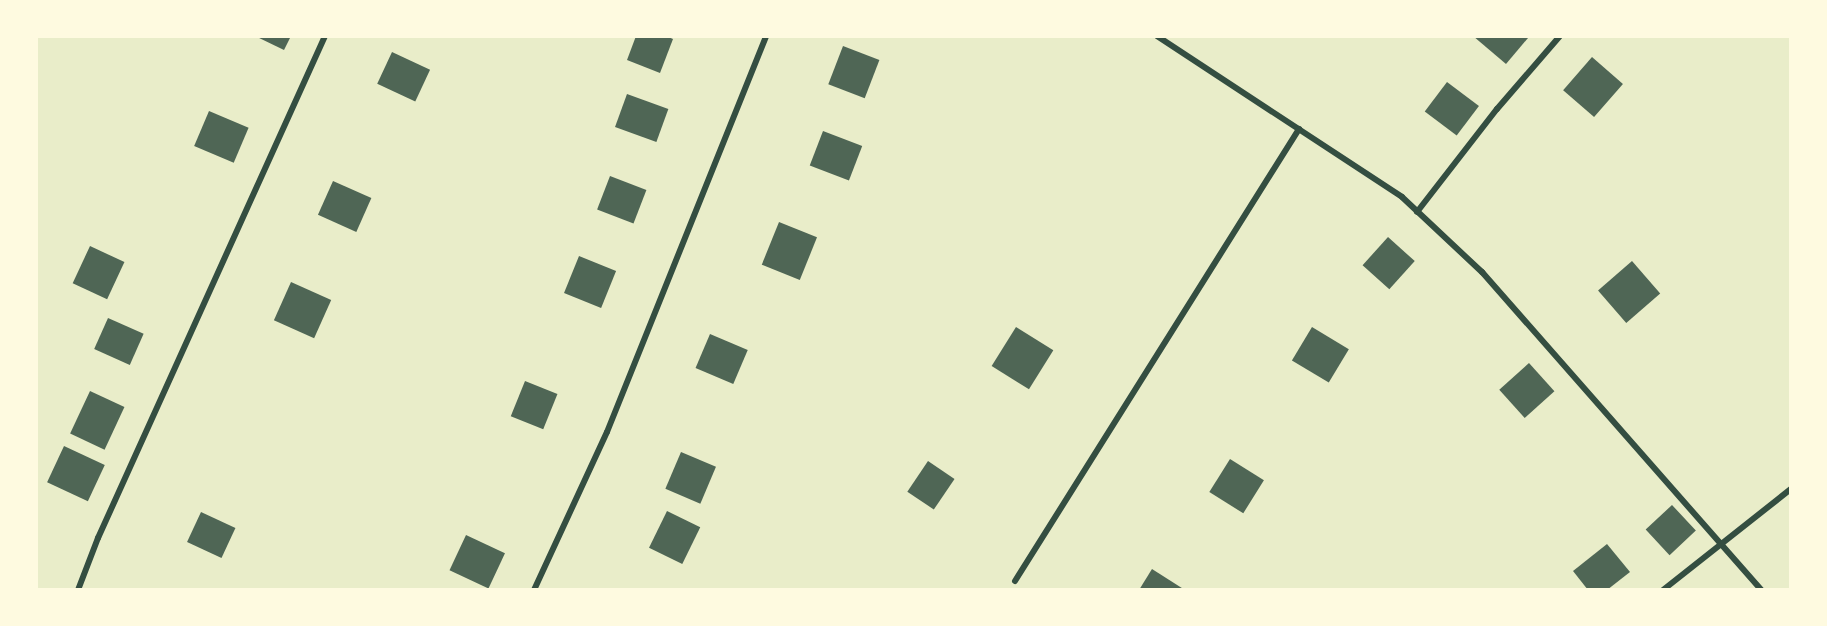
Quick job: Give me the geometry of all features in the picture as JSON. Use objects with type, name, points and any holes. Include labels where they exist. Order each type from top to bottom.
[{"type":"street","points":[[78,590],[98,538],[325,36]]},
{"type":"street","points":[[534,590],[607,432],[766,36]]},
{"type":"street","points":[[1157,36],[1402,197],[1482,272],[1761,590]]},
{"type":"street","points":[[1418,212],[1497,110],[1560,36]]},
{"type":"street","points":[[1016,581],[1299,129]]},
{"type":"street","points":[[1663,590],[1791,489]]},
{"type":"building","points":[[255,36],[291,36],[284,50]]},
{"type":"building","points":[[636,36],[666,36],[673,39],[660,73],[627,60]]},
{"type":"building","points":[[1473,36],[1526,36],[1528,38],[1506,64]]},
{"type":"building","points":[[843,46],[879,60],[865,98],[828,84]]},
{"type":"building","points":[[392,52],[430,70],[415,101],[377,84]]},
{"type":"building","points":[[1592,57],[1623,84],[1594,117],[1563,90]]},
{"type":"building","points":[[1447,82],[1479,106],[1457,136],[1425,112]]},
{"type":"building","points":[[627,94],[668,109],[656,142],[615,127]]},
{"type":"building","points":[[209,111],[249,128],[234,163],[194,146]]},
{"type":"building","points":[[823,131],[862,146],[849,181],[810,166]]},
{"type":"building","points":[[610,176],[646,190],[634,224],[597,210]]},
{"type":"building","points":[[333,181],[371,198],[356,232],[318,215]]},
{"type":"building","points":[[779,222],[817,237],[800,280],[762,265]]},
{"type":"building","points":[[1388,237],[1415,261],[1389,289],[1363,265]]},
{"type":"building","points":[[90,246],[124,262],[107,299],[73,283]]},
{"type":"building","points":[[579,256],[616,271],[601,308],[564,293]]},
{"type":"building","points":[[1632,261],[1660,293],[1626,323],[1598,291]]},
{"type":"building","points":[[291,282],[331,300],[314,338],[274,320]]},
{"type":"building","points":[[108,318],[144,334],[130,365],[94,349]]},
{"type":"building","points":[[1016,327],[1053,350],[1029,389],[992,366]]},
{"type":"building","points":[[1312,327],[1349,349],[1329,383],[1292,360]]},
{"type":"building","points":[[710,334],[748,350],[733,384],[696,368]]},
{"type":"building","points":[[1529,363],[1554,391],[1525,418],[1499,390]]},
{"type":"building","points":[[525,381],[557,394],[543,429],[511,416]]},
{"type":"building","points":[[90,391],[124,407],[105,450],[70,434]]},
{"type":"building","points":[[64,446],[105,465],[88,501],[47,482]]},
{"type":"building","points":[[681,452],[716,467],[700,504],[665,489]]},
{"type":"building","points":[[1230,459],[1264,480],[1243,513],[1209,492]]},
{"type":"building","points":[[928,461],[955,479],[934,510],[907,492]]},
{"type":"building","points":[[1672,505],[1696,531],[1670,555],[1646,530]]},
{"type":"building","points":[[667,511],[700,527],[682,564],[649,548]]},
{"type":"building","points":[[201,512],[235,528],[221,558],[187,542]]},
{"type":"building","points":[[466,535],[505,553],[488,589],[450,570]]},
{"type":"building","points":[[1607,544],[1630,572],[1607,590],[1588,590],[1573,571]]},
{"type":"building","points":[[1152,569],[1185,590],[1139,590]]}]
